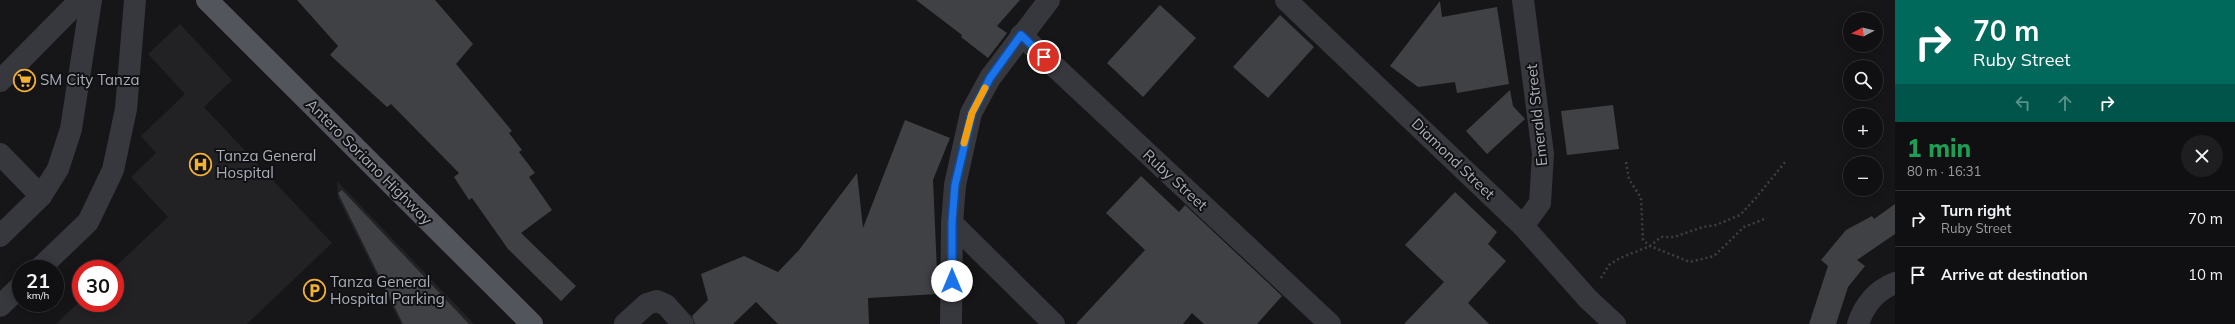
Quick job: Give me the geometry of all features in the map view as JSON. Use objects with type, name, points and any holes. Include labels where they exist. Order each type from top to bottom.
[{"type":"main road","name":"Antero Soriano Highway","points":[[207,0],[532,324]]},
{"type":"street","points":[[0,81],[80,0]]},
{"type":"street","points":[[0,236],[41,196],[58,169],[71,129],[91,0]]},
{"type":"street","points":[[48,260],[88,222],[113,170],[126,109],[135,0]]},
{"type":"street","points":[[951,324],[952,223],[955,185],[972,113],[990,78],[1021,35],[1049,0]]},
{"type":"street","name":"Diamond Street","points":[[1286,0],[1523,226],[1588,299],[1615,324]]},
{"type":"street","name":"Emerald Street","points":[[1523,0],[1543,154],[1540,202],[1523,226]]},
{"type":"street","name":"Ruby Street","points":[[1021,35],[1330,324]]},
{"type":"street","points":[[0,154],[41,196]]},
{"type":"street","points":[[952,223],[1054,324]]},
{"type":"street","points":[[1858,324],[1869,302],[1884,287],[1895,283]]},
{"type":"street","points":[[0,306],[12,295]]},
{"type":"street","points":[[625,324],[647,304],[657,301],[666,305],[683,324]]},
{"type":"path","points":[[1588,299],[1608,265],[1620,258],[1650,246],[1661,237],[1674,237],[1703,227],[1716,225],[1740,215],[1786,161]]},
{"type":"path","points":[[1626,162],[1629,179],[1641,198],[1643,240],[1650,246],[1690,262],[1714,256],[1744,227],[1767,218]]},
{"type":"shaded area","name":"Tanza General Hospital","points":[[180,24],[232,80],[204,107],[332,243],[247,324],[56,324],[72,309],[72,312],[124,312],[124,260],[123,260],[168,217],[131,177],[156,153],[141,136],[185,94],[148,54]]},
{"type":"shaded area","points":[[337,181],[474,324],[401,324],[338,198]]},
{"type":"building","points":[[297,0],[435,0],[473,44],[456,64],[512,131],[509,133],[522,150],[519,152],[535,173],[529,177],[552,210],[521,233],[576,286],[561,301],[508,249],[472,198],[469,200],[454,177],[459,173],[391,104],[387,107],[330,55],[338,46]]},
{"type":"building","points":[[916,0],[1020,0],[997,26],[1007,33],[988,58],[961,37],[962,35]]},
{"type":"building","points":[[1440,1],[1442,17],[1497,7],[1509,84],[1457,93],[1455,82],[1418,87],[1390,66]]},
{"type":"building","points":[[1160,5],[1196,38],[1143,97],[1107,63]]},
{"type":"building","points":[[1280,15],[1314,47],[1268,98],[1233,67]]},
{"type":"building","points":[[1510,90],[1513,106],[1525,119],[1487,154],[1466,131]]},
{"type":"building","points":[[1613,105],[1619,149],[1567,155],[1561,111]]},
{"type":"building","points":[[905,120],[950,138],[933,180],[938,294],[868,298],[869,324],[778,324],[756,302],[733,324],[695,324],[692,316],[708,300],[701,274],[744,256],[778,272],[799,250],[857,173],[863,228]]},
{"type":"building","points":[[1141,176],[1179,212],[1185,205],[1282,296],[1257,324],[1204,324],[1192,313],[1183,324],[1076,324],[1145,250],[1106,213]]},
{"type":"building","points":[[342,190],[469,324],[403,324],[338,193]]},
{"type":"building","points":[[1455,192],[1497,232],[1488,244],[1506,261],[1468,303],[1489,324],[1404,324],[1444,282],[1405,245]]},
{"type":"building","points":[[1895,204],[1895,234],[1857,260],[1865,266],[1848,287],[1836,324],[1809,324],[1828,266],[1821,260],[1846,230],[1872,216],[1874,219]]},
{"type":"slow traffic","points":[[964,143],[972,113],[985,88]]},
{"type":"place","name":"SM City Tanza","points":[[25,80]]},
{"type":"place","name":"Tanza General Hospital","points":[[201,165]]},
{"type":"place","name":"Tanza General Hospital Parking","points":[[314,291]]},
{"type":"route","points":[[952,281],[952,223],[955,185],[972,113],[990,78],[1021,35],[1044,57]]}]
